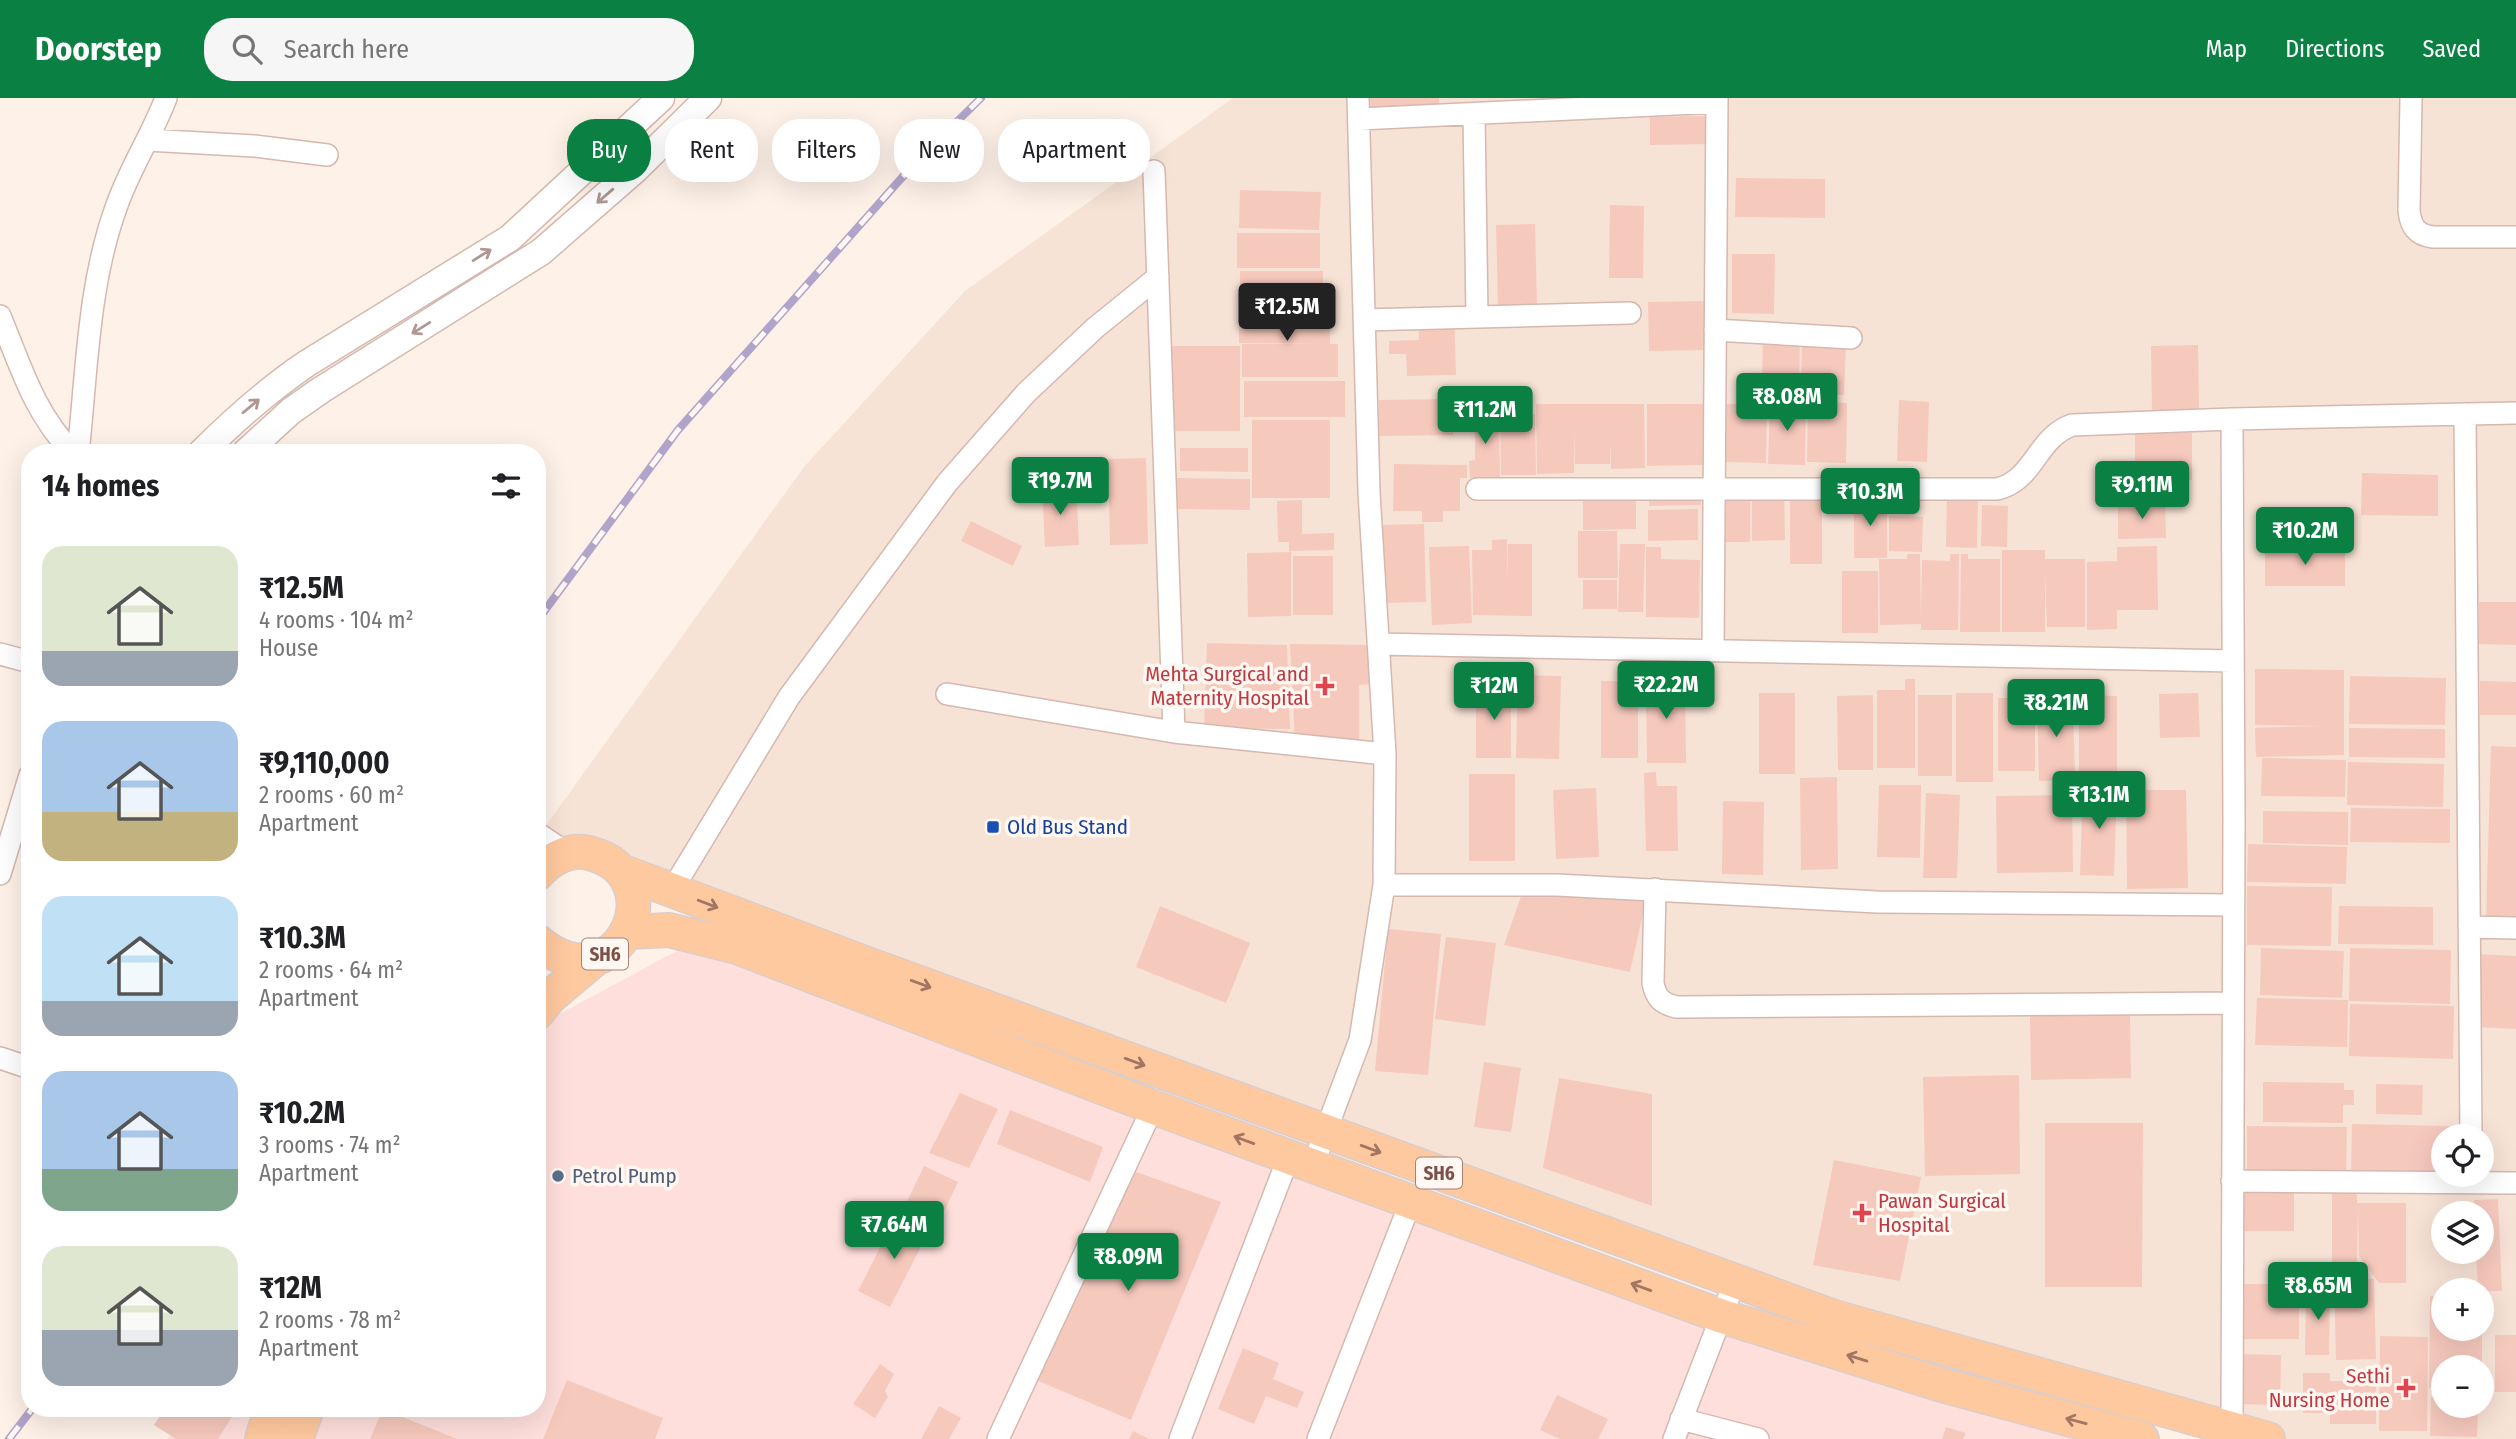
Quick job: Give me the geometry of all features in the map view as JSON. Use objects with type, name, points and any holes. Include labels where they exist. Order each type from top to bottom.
[{"type":"main road","name":"SH6","points":[[546,863],[551,845],[606,858],[621,871],[632,891],[634,912],[628,932],[615,948],[595,959],[546,1002]]},
{"type":"main road","name":"SH6","points":[[621,871],[1834,1317],[2269,1439]]},
{"type":"main road","name":"SH6","points":[[628,932],[669,930],[737,947],[1153,1107],[1721,1316],[1942,1385],[2129,1437]]},
{"type":"main road","name":"SH6","points":[[546,948],[554,955],[571,960],[595,959]]},
{"type":"main road","points":[[262,1439],[269,1417]]},
{"type":"main road","points":[[296,1439],[304,1417]]},
{"type":"street","points":[[77,444],[96,288],[104,246],[117,204],[166,98]]},
{"type":"street","points":[[210,444],[230,424],[306,364],[510,239],[661,98]]},
{"type":"street","points":[[253,444],[301,404],[541,252],[636,169],[708,98]]},
{"type":"street","points":[[2411,98],[2409,211],[2415,230],[2424,236],[2433,237],[2516,236]]},
{"type":"street","points":[[1180,1439],[1301,1161],[1326,1132],[1360,1040],[1384,885],[1385,754],[1369,492],[1359,109],[1474,114],[1518,105],[1717,100],[1713,651]]},
{"type":"street","points":[[1474,114],[1478,317]]},
{"type":"street","points":[[147,140],[254,146],[327,155]]},
{"type":"street","points":[[1154,171],[1174,732]]},
{"type":"street","points":[[672,890],[789,697],[947,483],[1026,393],[1095,328],[1158,276]]},
{"type":"street","points":[[1364,320],[1630,313]]},
{"type":"street","points":[[0,316],[34,402],[48,425],[67,444]]},
{"type":"street","points":[[1715,330],[1851,338]]},
{"type":"street","points":[[1477,489],[1997,489],[2010,486],[2020,479],[2047,440],[2060,429],[2072,425],[2516,413]]},
{"type":"street","points":[[2465,414],[2471,1124]]},
{"type":"street","points":[[2231,1429],[2234,905],[2232,419]]},
{"type":"street","points":[[1378,644],[2234,661]]},
{"type":"street","points":[[0,654],[21,660]]},
{"type":"street","points":[[947,694],[1174,732],[1385,754]]},
{"type":"street","points":[[0,874],[21,805]]},
{"type":"street","points":[[1384,885],[1556,885],[1877,902],[2234,905]]},
{"type":"street","points":[[1655,889],[1653,983],[1655,994],[1663,1003],[1676,1007],[2233,1003]]},
{"type":"street","points":[[2469,927],[2516,928]]},
{"type":"street","points":[[0,1058],[21,1065]]},
{"type":"street","points":[[998,1439],[1153,1107]]},
{"type":"street","points":[[2232,1181],[2431,1179]]},
{"type":"street","points":[[2494,1181],[2516,1183]]},
{"type":"street","points":[[1318,1439],[1411,1201]]},
{"type":"street","points":[[1674,1439],[1735,1281]]},
{"type":"street","points":[[1681,1419],[1758,1439]]},
{"type":"shaded area","points":[[1233,98],[2516,98],[2516,1439],[2259,1439],[2143,1412],[546,832],[546,825],[804,467],[965,291],[1116,182],[1150,182],[1150,158]]},
{"type":"shaded area","points":[[686,946],[2142,1439],[167,1439],[193,1417],[546,1417],[546,1021]]},
{"type":"building","points":[[1370,98],[1439,98],[1439,109],[1371,109]]},
{"type":"building","points":[[1707,116],[1708,144],[1650,145],[1650,117]]},
{"type":"building","points":[[1736,178],[1825,179],[1825,218],[1735,217]]},
{"type":"building","points":[[1240,190],[1321,192],[1319,230],[1239,228]]},
{"type":"building","points":[[1610,205],[1644,206],[1643,278],[1609,278]]},
{"type":"building","points":[[1535,224],[1537,305],[1498,306],[1496,225]]},
{"type":"building","points":[[1237,233],[1320,233],[1320,268],[1237,268]]},
{"type":"building","points":[[1732,254],[1775,254],[1774,314],[1732,313]]},
{"type":"building","points":[[1240,271],[1323,271],[1323,304],[1240,304]]},
{"type":"building","points":[[1705,301],[1705,350],[1649,351],[1648,302]]},
{"type":"building","points":[[1239,308],[1330,309],[1330,344],[1338,344],[1338,377],[1242,377],[1242,344],[1324,343],[1239,343]]},
{"type":"building","points":[[1454,308],[1456,375],[1407,376],[1406,354],[1389,354],[1389,341],[1419,340],[1418,309]]},
{"type":"building","points":[[1763,334],[1800,335],[1799,394],[1762,393]]},
{"type":"building","points":[[1802,343],[1846,343],[1844,395],[1801,394]]},
{"type":"building","points":[[2198,345],[2199,410],[2152,410],[2151,346]]},
{"type":"building","points":[[1167,346],[1240,346],[1240,431],[1167,431]]},
{"type":"building","points":[[1244,381],[1345,381],[1345,417],[1244,417]]},
{"type":"building","points":[[1453,399],[1453,435],[1379,436],[1379,400]]},
{"type":"building","points":[[1899,400],[1929,402],[1927,462],[1897,461]]},
{"type":"building","points":[[1770,401],[1806,402],[1805,465],[1768,464]]},
{"type":"building","points":[[1808,402],[1847,403],[1846,463],[1807,462]]},
{"type":"building","points":[[1536,404],[1644,404],[1645,468],[1611,469],[1611,441],[1610,464],[1575,464],[1574,430],[1574,473],[1537,474]]},
{"type":"building","points":[[1647,404],[1703,404],[1703,465],[1647,466]]},
{"type":"building","points":[[1726,404],[1767,404],[1766,463],[1725,462]]},
{"type":"building","points":[[1500,414],[1535,414],[1536,475],[1501,475]]},
{"type":"building","points":[[1463,416],[1499,416],[1500,478],[1470,478],[1469,461],[1475,460],[1475,429],[1463,429]]},
{"type":"building","points":[[1252,420],[1330,420],[1330,498],[1252,498]]},
{"type":"building","points":[[2135,433],[2192,433],[2192,480],[2135,480]]},
{"type":"building","points":[[1180,448],[1248,448],[1248,472],[1180,471]]},
{"type":"building","points":[[1146,458],[1148,544],[1110,545],[1108,459]]},
{"type":"building","points":[[1394,464],[1467,465],[1467,478],[1460,478],[1460,511],[1443,511],[1443,522],[1422,522],[1422,511],[1393,511]]},
{"type":"building","points":[[2362,473],[2438,475],[2438,516],[2361,515]]},
{"type":"building","points":[[1176,478],[1250,479],[1250,510],[1176,509]]},
{"type":"building","points":[[1719,481],[1750,481],[1750,542],[1719,542]]},
{"type":"building","points":[[1784,483],[1785,540],[1752,541],[1752,484]]},
{"type":"building","points":[[1649,484],[1701,484],[1701,505],[1649,506]]},
{"type":"building","points":[[1076,487],[1079,545],[1045,547],[1042,488]]},
{"type":"building","points":[[1947,492],[1978,492],[1977,548],[1946,547]]},
{"type":"building","points":[[1636,495],[1636,529],[1583,530],[1583,496]]},
{"type":"building","points":[[1790,499],[1822,499],[1822,564],[1790,564]]},
{"type":"building","points":[[1854,499],[1887,499],[1887,558],[1854,558]]},
{"type":"building","points":[[1302,500],[1302,534],[1334,533],[1334,550],[1289,551],[1289,542],[1278,542],[1277,501]]},
{"type":"building","points":[[2118,503],[2165,503],[2166,538],[2118,539]]},
{"type":"building","points":[[1982,505],[2008,506],[2007,547],[1981,546]]},
{"type":"building","points":[[1698,509],[1698,540],[1648,541],[1648,510]]},
{"type":"building","points":[[1889,516],[1923,517],[1922,552],[1889,551]]},
{"type":"building","points":[[971,521],[1022,546],[1013,566],[961,541]]},
{"type":"building","points":[[1424,524],[1426,602],[1381,603],[1379,525]]},
{"type":"building","points":[[1578,531],[1617,531],[1618,578],[1578,578]]},
{"type":"building","points":[[1507,539],[1507,581],[1508,544],[1532,544],[1532,616],[1473,615],[1472,550],[1492,550],[1492,540]]},
{"type":"building","points":[[1620,544],[1645,544],[1643,612],[1618,612]]},
{"type":"building","points":[[1469,546],[1472,623],[1432,625],[1429,547]]},
{"type":"building","points":[[2157,546],[2158,610],[2117,610],[2117,629],[2087,630],[2087,562],[2117,561],[2117,547]]},
{"type":"building","points":[[1646,547],[1661,547],[1661,559],[1700,560],[1699,618],[1646,617]]},
{"type":"building","points":[[2265,548],[2345,548],[2345,586],[2265,586]]},
{"type":"building","points":[[2002,550],[2045,550],[2045,559],[2085,559],[2085,627],[2047,627],[2045,573],[2045,632],[2002,632]]},
{"type":"building","points":[[1291,552],[1291,616],[1248,617],[1247,553]]},
{"type":"building","points":[[1907,554],[1920,554],[1921,621],[1922,560],[1950,561],[1950,554],[1959,554],[1958,630],[1921,630],[1921,624],[1880,625],[1879,559],[1907,559]]},
{"type":"building","points":[[1961,554],[1968,554],[1968,559],[2000,559],[2000,632],[1960,632]]},
{"type":"building","points":[[1293,556],[1333,556],[1333,615],[1293,615]]},
{"type":"building","points":[[1842,571],[1878,571],[1878,633],[1842,633]]},
{"type":"building","points":[[1583,580],[1617,580],[1617,609],[1583,609]]},
{"type":"building","points":[[2479,602],[2516,602],[2516,645],[2478,644]]},
{"type":"building","points":[[1207,643],[1287,645],[1290,729],[1204,728]]},
{"type":"building","points":[[1290,644],[1376,645],[1372,684],[1359,685],[1359,740],[1295,741]]},
{"type":"building","points":[[2255,669],[2344,670],[2344,755],[2256,757],[2255,728],[2322,726],[2255,725]]},
{"type":"building","points":[[1518,675],[1561,676],[1559,759],[1516,758]]},
{"type":"building","points":[[2350,676],[2446,678],[2445,725],[2349,724]]},
{"type":"building","points":[[1646,678],[1685,678],[1686,763],[1647,763]]},
{"type":"building","points":[[1905,679],[1915,679],[1915,768],[1877,768],[1877,690],[1905,690]]},
{"type":"building","points":[[1601,681],[1638,681],[1638,758],[1601,758]]},
{"type":"building","points":[[2480,681],[2516,682],[2516,715],[2480,715]]},
{"type":"building","points":[[1476,685],[1511,685],[1511,758],[1476,758]]},
{"type":"building","points":[[1759,693],[1795,693],[1795,774],[1759,774]]},
{"type":"building","points":[[1956,693],[1993,693],[1993,782],[1956,782]]},
{"type":"building","points":[[2198,693],[2200,737],[2160,738],[2159,694]]},
{"type":"building","points":[[1873,695],[1873,770],[1838,770],[1837,696]]},
{"type":"building","points":[[1918,695],[1952,695],[1952,776],[1918,776]]},
{"type":"building","points":[[2079,695],[2117,696],[2117,774],[2079,774]]},
{"type":"building","points":[[1998,698],[2035,698],[2035,771],[1998,771]]},
{"type":"building","points":[[2037,698],[2073,698],[2075,780],[2039,781]]},
{"type":"building","points":[[2349,728],[2445,729],[2445,758],[2349,757]]},
{"type":"building","points":[[2491,746],[2516,747],[2516,924],[2486,923]]},
{"type":"building","points":[[2262,758],[2346,760],[2345,797],[2261,796]]},
{"type":"building","points":[[2348,762],[2444,764],[2443,807],[2347,805]]},
{"type":"building","points":[[1656,772],[1657,786],[1677,786],[1678,851],[1646,851],[1644,773]]},
{"type":"building","points":[[1469,774],[1515,774],[1515,861],[1469,861]]},
{"type":"building","points":[[1837,777],[1838,869],[1801,870],[1800,778]]},
{"type":"building","points":[[1879,785],[1921,785],[1920,858],[1877,857]]},
{"type":"building","points":[[2083,786],[2117,787],[2114,876],[2080,875]]},
{"type":"building","points":[[1596,788],[1599,857],[1556,859],[1553,790]]},
{"type":"building","points":[[2126,790],[2186,790],[2188,888],[2127,889]]},
{"type":"building","points":[[1926,793],[1960,795],[1957,878],[1923,878]]},
{"type":"building","points":[[2072,795],[2073,872],[1997,873],[1996,796]]},
{"type":"building","points":[[1723,801],[1764,802],[1763,875],[1722,874]]},
{"type":"building","points":[[2351,808],[2450,809],[2450,843],[2350,842]]},
{"type":"building","points":[[2263,811],[2348,812],[2348,845],[2263,843]]},
{"type":"building","points":[[2248,844],[2347,847],[2346,884],[2247,882]]},
{"type":"building","points":[[1526,882],[1646,900],[1630,972],[1504,945]]},
{"type":"building","points":[[2247,886],[2332,887],[2331,946],[2247,945]]},
{"type":"building","points":[[1160,906],[1250,943],[1226,1003],[1136,967]]},
{"type":"building","points":[[2339,906],[2433,907],[2433,945],[2338,944]]},
{"type":"building","points":[[1388,929],[1441,934],[1428,1075],[1375,1071]]},
{"type":"building","points":[[1446,937],[1496,943],[1485,1026],[1435,1019]]},
{"type":"building","points":[[2261,948],[2344,951],[2342,998],[2260,995]]},
{"type":"building","points":[[2350,948],[2451,950],[2450,1004],[2349,1001]]},
{"type":"building","points":[[2478,954],[2516,956],[2516,1029],[2475,1027]]},
{"type":"building","points":[[2257,998],[2348,1000],[2347,1047],[2255,1045]]},
{"type":"building","points":[[2350,1004],[2454,1006],[2453,1059],[2349,1056]]},
{"type":"building","points":[[2130,1014],[2131,1078],[2031,1080],[2030,1016]]},
{"type":"building","points":[[1484,1062],[1521,1068],[1511,1132],[1474,1127]]},
{"type":"building","points":[[2019,1075],[2020,1174],[1925,1176],[1923,1077]]},
{"type":"building","points":[[1559,1078],[1652,1094],[1652,1206],[1543,1168]]},
{"type":"building","points":[[2263,1082],[2344,1083],[2344,1090],[2354,1090],[2354,1105],[2343,1105],[2343,1123],[2263,1122]]},
{"type":"building","points":[[2376,1084],[2423,1085],[2422,1115],[2376,1114]]},
{"type":"building","points":[[960,1093],[998,1109],[969,1168],[929,1153]]},
{"type":"building","points":[[1010,1110],[1103,1147],[1090,1182],[997,1144]]},
{"type":"building","points":[[2045,1123],[2143,1123],[2142,1287],[2045,1287]]},
{"type":"building","points":[[2352,1124],[2431,1126],[2431,1174],[2351,1175]]},
{"type":"building","points":[[2247,1126],[2347,1127],[2346,1179],[2247,1178]]},
{"type":"building","points":[[1834,1160],[1921,1177],[1900,1281],[1813,1265]]},
{"type":"building","points":[[924,1166],[958,1182],[937,1226],[903,1210]]},
{"type":"building","points":[[1125,1168],[1221,1202],[1131,1420],[1036,1380]]},
{"type":"building","points":[[2238,1190],[2294,1190],[2294,1231],[2238,1231]]},
{"type":"building","points":[[2332,1194],[2357,1194],[2357,1203],[2406,1203],[2406,1283],[2379,1283],[2359,1256],[2358,1206],[2357,1266],[2332,1266]]},
{"type":"building","points":[[2498,1199],[2502,1291],[2494,1291],[2494,1278],[2477,1278],[2477,1264],[2494,1264],[2494,1201],[2474,1200]]},
{"type":"building","points":[[897,1214],[929,1231],[890,1307],[858,1291]]},
{"type":"building","points":[[2374,1279],[2376,1359],[2336,1360],[2334,1280]]},
{"type":"building","points":[[2237,1284],[2299,1284],[2299,1339],[2237,1339]]},
{"type":"building","points":[[2306,1290],[2330,1290],[2329,1355],[2305,1355]]},
{"type":"building","points":[[2431,1296],[2431,1341],[2482,1341],[2482,1355],[2431,1355],[2429,1388]]},
{"type":"building","points":[[2495,1335],[2516,1335],[2516,1392],[2495,1392]]},
{"type":"building","points":[[2380,1336],[2428,1337],[2427,1431],[2379,1431]]},
{"type":"building","points":[[1243,1348],[1279,1363],[1273,1379],[1304,1392],[1297,1408],[1266,1396],[1254,1424],[1218,1409]]},
{"type":"building","points":[[2236,1354],[2281,1355],[2280,1405],[2235,1404]]},
{"type":"building","points":[[880,1364],[894,1374],[885,1391],[888,1397],[875,1418],[853,1404]]},
{"type":"building","points":[[2303,1373],[2330,1373],[2330,1381],[2376,1381],[2376,1424],[2330,1424],[2330,1413],[2303,1413]]},
{"type":"building","points":[[567,1380],[663,1418],[655,1439],[543,1439]]},
{"type":"building","points":[[1557,1395],[1608,1419],[1598,1439],[1560,1439],[1540,1430]]},
{"type":"building","points":[[2431,1397],[2431,1418],[2478,1418],[2477,1437],[2430,1436]]},
{"type":"building","points":[[939,1406],[961,1418],[949,1439],[921,1439]]},
{"type":"building","points":[[160,1417],[232,1417],[218,1439],[176,1439],[154,1425]]},
{"type":"building","points":[[380,1417],[403,1417],[457,1439],[370,1439]]},
{"type":"building","points":[[1946,1427],[1966,1433],[1963,1439],[1942,1439]]},
{"type":"building","points":[[1133,1431],[1149,1439],[1129,1439]]},
{"type":"railway","points":[[546,609],[678,430],[914,164],[981,98]]},
{"type":"railway","points":[[9,1439],[26,1417]]},
{"type":"place","name":"Mehta Surgical and Maternity Hospital","points":[[1325,686]]},
{"type":"place","name":"Old Bus Stand","points":[[993,827]]},
{"type":"place","name":"Petrol Pump","points":[[558,1176]]},
{"type":"place","name":"Pawan Surgical Hospital","points":[[1862,1213]]},
{"type":"place","name":"Sethi Nursing Home","points":[[2406,1388]]}]
